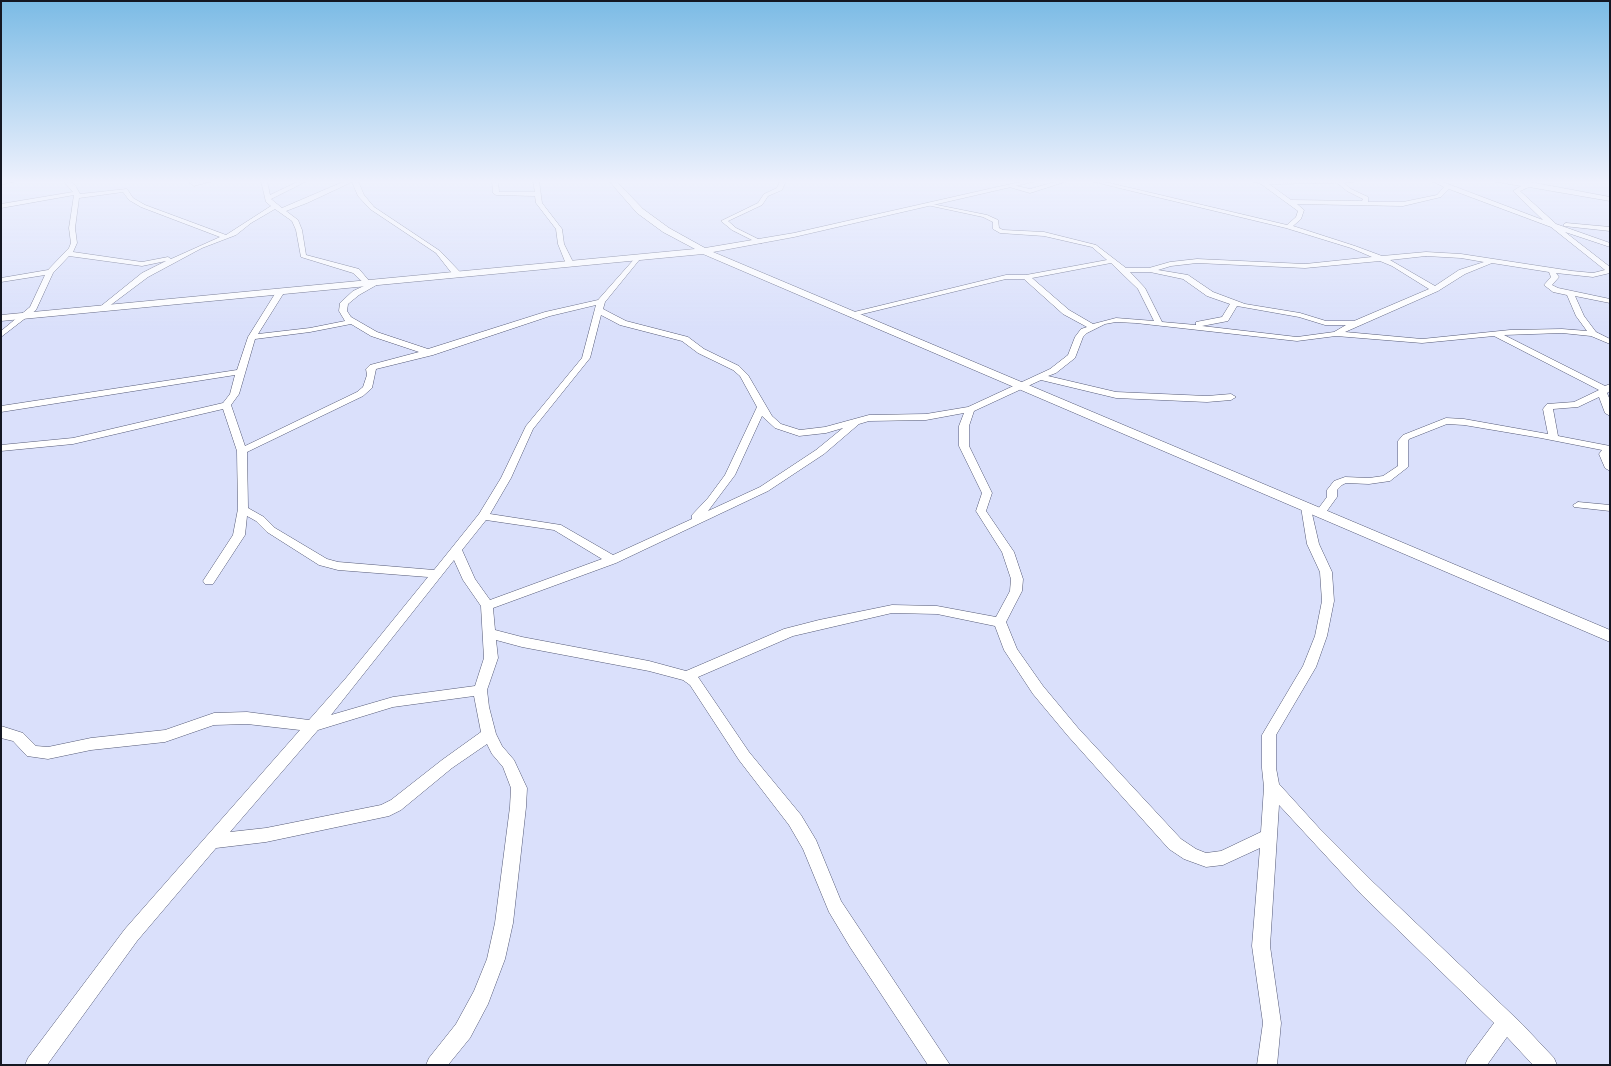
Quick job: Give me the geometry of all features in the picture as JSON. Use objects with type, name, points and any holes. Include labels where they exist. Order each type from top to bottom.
[{"type":"street","points":[[1,335],[33,308],[50,272],[69,254],[73,246],[72,231]]},
{"type":"street","points":[[209,231],[227,237]]},
{"type":"street","points":[[104,308],[145,275],[238,231]]},
{"type":"street","points":[[299,231],[303,256],[356,271],[367,283]]},
{"type":"street","points":[[406,231],[438,252],[457,274]]},
{"type":"street","points":[[559,231],[561,244],[570,264]]},
{"type":"street","points":[[667,231],[704,250],[853,315],[1610,636]]},
{"type":"street","points":[[737,231],[760,242]]},
{"type":"street","points":[[1,318],[638,258],[760,242],[810,231]]},
{"type":"street","points":[[999,231],[1044,234],[1094,246],[1124,270],[1141,288],[1159,323]]},
{"type":"street","points":[[1300,231],[1384,258],[1410,272],[1435,289]]},
{"type":"street","points":[[1560,231],[1610,271]]},
{"type":"street","points":[[1571,231],[1610,245]]},
{"type":"street","points":[[69,254],[142,264],[182,256]]},
{"type":"street","points":[[1149,270],[1170,264],[1197,261],[1295,266],[1437,255],[1551,269],[1572,274],[1593,275],[1610,271]]},
{"type":"street","points":[[35,1065],[131,935],[351,682],[482,516],[506,478],[529,428],[586,358],[601,306],[638,258]]},
{"type":"street","points":[[853,315],[1006,277],[1026,276],[1111,261]]},
{"type":"street","points":[[1336,334],[1356,322],[1435,289],[1462,272],[1492,261]]},
{"type":"street","points":[[142,264],[147,270],[145,275]]},
{"type":"street","points":[[1551,269],[1555,277],[1548,286],[1556,290],[1610,301]]},
{"type":"street","points":[[1124,270],[1149,270],[1185,277],[1210,294],[1255,309],[1300,315],[1325,323],[1356,322]]},
{"type":"street","points":[[1,280],[50,272]]},
{"type":"street","points":[[1026,276],[1066,312],[1092,326]]},
{"type":"street","points":[[380,282],[356,293],[344,303],[343,311],[351,322],[374,334],[412,345],[430,353]]},
{"type":"street","points":[[1,448],[73,441],[226,405],[234,394],[252,337],[281,291]]},
{"type":"street","points":[[1570,293],[1580,316],[1593,334],[1610,342]]},
{"type":"street","points":[[1182,326],[1221,321],[1229,315],[1235,303]]},
{"type":"street","points":[[242,451],[360,394],[367,388],[371,376],[371,368],[430,353],[533,319],[601,306],[623,323],[685,339],[701,351],[736,368],[744,375],[761,409],[768,418],[778,426],[800,432],[826,430],[858,420],[926,417],[970,409],[1058,367],[1072,356],[1078,337],[1092,326],[1116,320],[1159,323],[1297,339],[1336,334],[1422,341],[1494,333],[1562,331],[1610,335]]},
{"type":"street","points":[[252,337],[310,330],[351,322]]},
{"type":"street","points":[[1494,333],[1606,390]]},
{"type":"street","points":[[1,409],[241,372]]},
{"type":"street","points":[[1040,377],[1116,395],[1207,399],[1231,397]]},
{"type":"street","points":[[1606,390],[1610,413]]},
{"type":"street","points":[[1554,438],[1548,409],[1550,406],[1575,405],[1606,390]]},
{"type":"street","points":[[209,581],[239,535],[244,509],[242,451],[226,405]]},
{"type":"street","points":[[689,523],[712,500],[730,475],[761,409]]},
{"type":"street","points":[[970,409],[964,426],[964,446],[987,493],[980,511],[1008,552],[1017,578],[1016,591],[1000,622],[1011,650],[1038,690],[1105,769],[1175,844],[1190,854],[1206,860],[1223,858],[1269,836]]},
{"type":"street","points":[[487,606],[612,560],[764,489],[820,452],[858,420]]},
{"type":"street","points":[[1320,513],[1332,497],[1332,490],[1338,483],[1346,480],[1374,481],[1386,479],[1403,467],[1403,441],[1406,437],[1439,424],[1453,421],[1610,449]]},
{"type":"street","points":[[1610,449],[1604,454],[1610,468]]},
{"type":"street","points":[[1578,505],[1610,508]]},
{"type":"street","points":[[1267,1065],[1272,1023],[1261,946],[1272,787],[1269,768],[1269,735],[1309,667],[1321,636],[1328,600],[1326,572],[1313,544],[1306,508]]},
{"type":"street","points":[[244,509],[260,519],[271,530],[323,562],[338,566],[437,574]]},
{"type":"street","points":[[482,516],[557,527],[612,560]]},
{"type":"street","points":[[436,1065],[463,1031],[482,997],[496,959],[504,923],[519,788],[509,764],[497,750],[489,734],[480,690],[491,658],[487,606],[469,580],[456,550]]},
{"type":"street","points":[[687,676],[789,632],[882,611],[937,610],[1000,622]]},
{"type":"street","points":[[489,633],[522,642],[640,664],[687,676],[699,686],[744,756],[795,820],[810,845],[834,906],[940,1065]]},
{"type":"street","points":[[1,732],[18,737],[32,752],[48,753],[91,744],[156,738],[214,719],[247,718],[311,726],[394,702],[448,696],[480,690]]},
{"type":"street","points":[[211,842],[266,835],[383,811],[396,805],[447,764],[489,734]]},
{"type":"street","points":[[1272,787],[1368,890],[1506,1022],[1547,1065]]},
{"type":"street","points":[[1476,1065],[1506,1022]]}]
